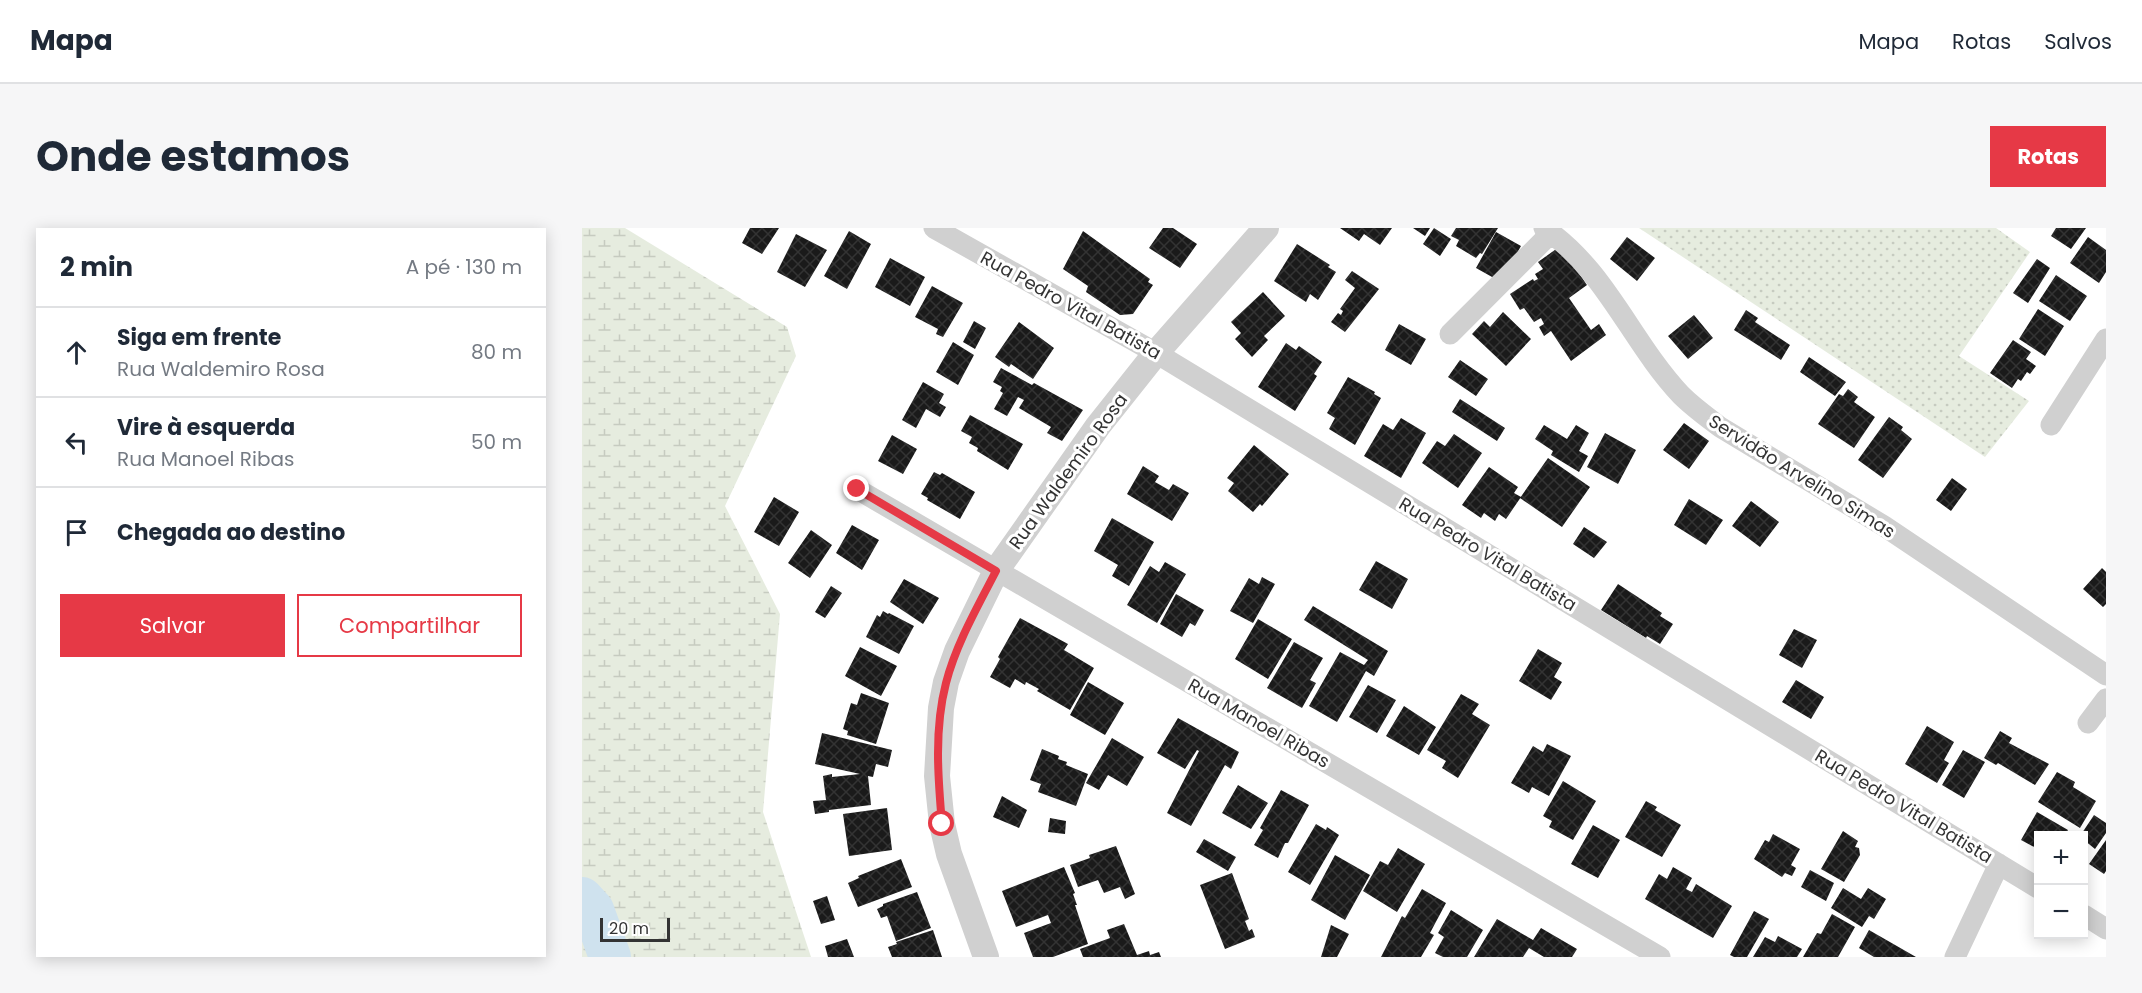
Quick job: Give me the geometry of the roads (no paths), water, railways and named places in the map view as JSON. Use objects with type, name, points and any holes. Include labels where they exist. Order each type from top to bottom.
[{"type":"street","name":"Rua Pedro Vital Batista","points":[[934,228],[1156,353],[2034,886]]},
{"type":"street","name":"Rua Waldemiro Rosa","points":[[986,957],[949,854],[942,824],[938,746],[946,682],[975,612],[996,571],[1098,426],[1156,353],[1266,228]]},
{"type":"street","points":[[1450,334],[1547,230]]},
{"type":"street","name":"Servidão Arvelino Simas","points":[[1547,230],[1572,250],[1590,269],[1667,378],[1699,411],[1720,427],[1884,526],[2106,675]]},
{"type":"street","points":[[2051,425],[2106,339]]},
{"type":"street","name":"Rua Manoel Ribas","points":[[857,489],[1660,957]]},
{"type":"street","points":[[2088,723],[2106,699]]},
{"type":"street","points":[[1955,957],[1999,864]]},
{"type":"street","points":[[2088,918],[2106,929]]},
{"type":"waterway","points":[[582,898],[593,910],[610,957]]}]
